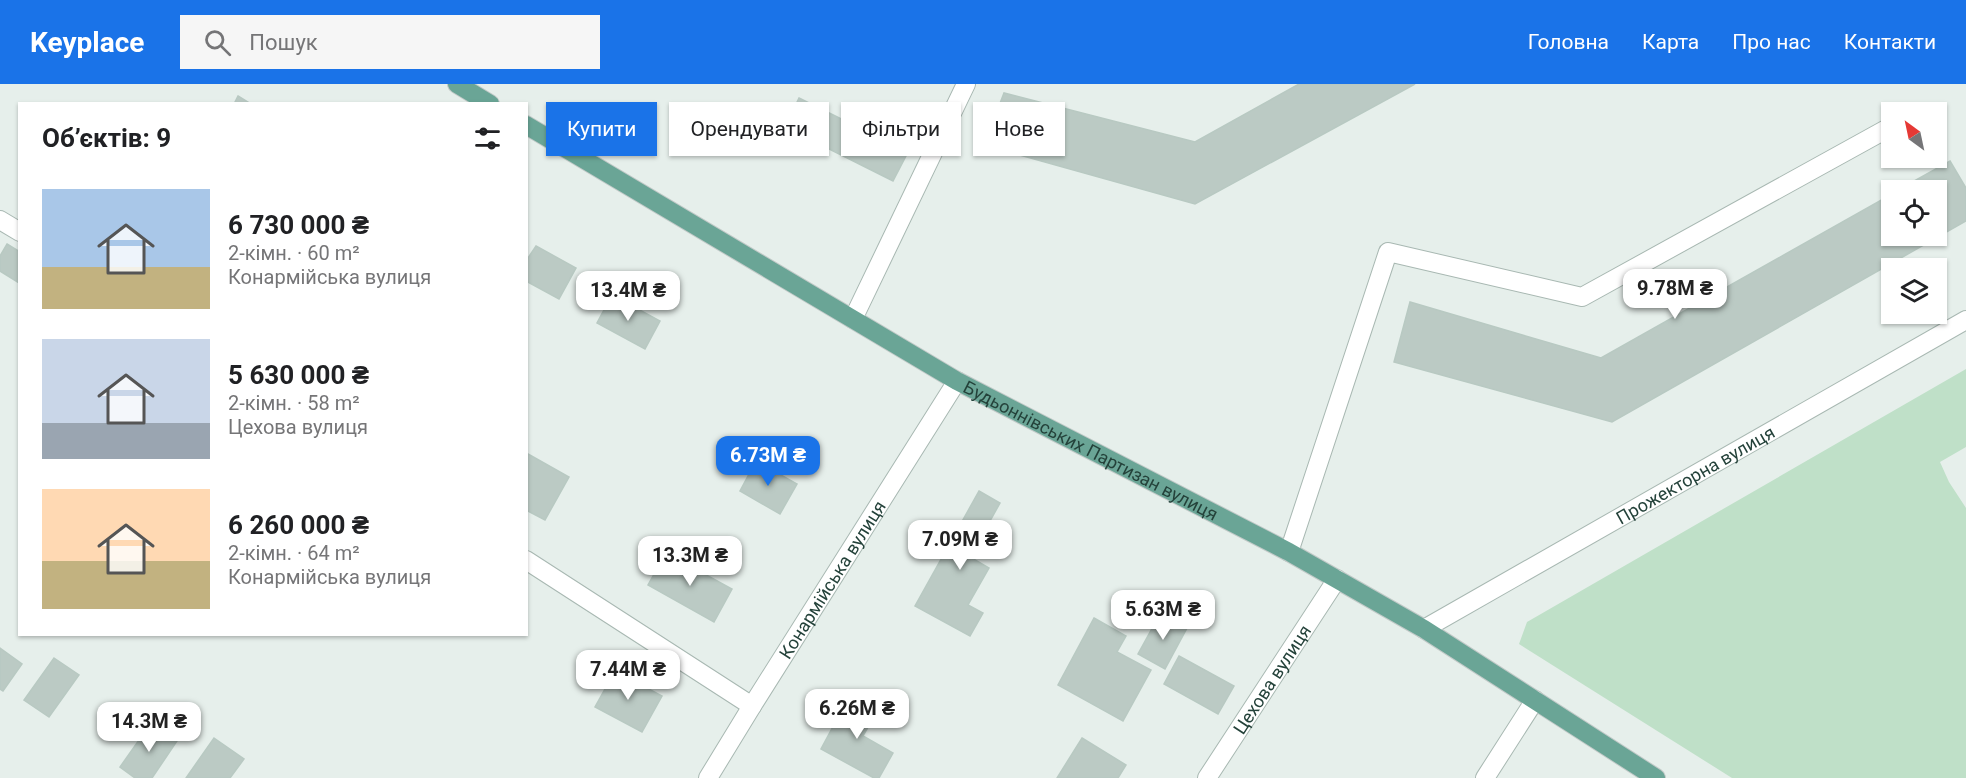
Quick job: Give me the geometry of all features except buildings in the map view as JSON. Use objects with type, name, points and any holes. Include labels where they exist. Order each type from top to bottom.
[{"type":"main road","points":[[457,84],[487,102]]},
{"type":"main road","name":"Будьоннівських Партизан вулиця","points":[[528,126],[957,381],[1289,552],[1424,629],[1656,778]]},
{"type":"street","points":[[853,319],[966,84]]},
{"type":"street","points":[[1289,552],[1388,252],[1582,297],[1881,132]]},
{"type":"street","points":[[0,220],[18,231]]},
{"type":"street","name":"Прожекторна вулиця","points":[[1424,629],[1966,320]]},
{"type":"street","name":"Конармійська вулиця","points":[[708,778],[957,381]]},
{"type":"street","points":[[528,561],[752,706]]},
{"type":"street","name":"Цехова вулиця","points":[[1207,778],[1336,579]]},
{"type":"street","points":[[1485,778],[1534,700]]},
{"type":"green space","points":[[1966,369],[1966,447],[1940,462],[1949,482],[1966,508],[1966,778],[1732,778],[1519,644],[1527,622]]}]
